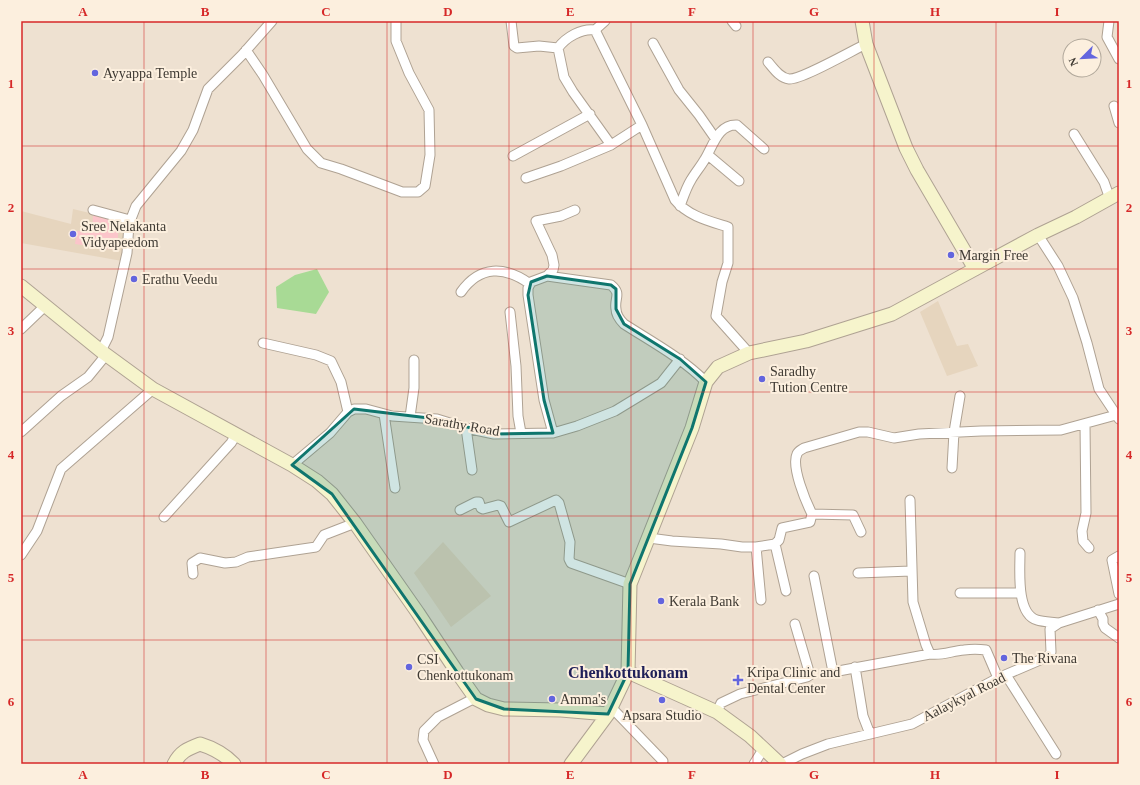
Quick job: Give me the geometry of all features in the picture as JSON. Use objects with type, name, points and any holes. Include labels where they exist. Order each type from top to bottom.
[{"type":"main road","points":[[862,21],[866,44],[906,148],[975,269]]},
{"type":"main road","points":[[571,764],[609,710],[628,672],[630,584],[692,428],[706,382],[718,367],[749,354],[806,341],[892,314],[1038,235],[1076,217],[1114,196]]},
{"type":"main road","points":[[21,286],[103,353],[153,389],[292,465],[332,494],[355,523],[475,698],[488,705],[504,709],[609,710]]},
{"type":"main road","points":[[628,672],[717,712],[750,736],[781,764]]},
{"type":"main road","points":[[174,764],[179,755],[200,744],[212,748],[234,764]]},
{"type":"street","points":[[21,432],[61,396],[88,378],[103,353],[108,337],[127,253],[130,220],[136,206],[181,151],[193,130],[208,89],[272,21]]},
{"type":"street","points":[[246,50],[263,75],[307,149],[321,163],[402,192],[418,192],[425,186],[430,155],[429,110],[409,73],[396,41],[396,21]]},
{"type":"street","points":[[511,21],[514,46],[517,48],[538,46],[558,48]]},
{"type":"street","points":[[595,30],[605,21]]},
{"type":"street","points":[[1109,21],[1107,37],[1119,59]]},
{"type":"street","points":[[595,30],[588,29],[563,41],[558,48],[564,77],[611,145]]},
{"type":"street","points":[[595,30],[642,125],[675,200],[680,206],[708,221],[728,227],[728,264],[722,282],[716,316],[749,354]]},
{"type":"street","points":[[653,43],[679,90],[715,138]]},
{"type":"street","points":[[768,62],[780,76],[793,79],[866,44]]},
{"type":"street","points":[[1114,106],[1119,122]]},
{"type":"street","points":[[513,156],[590,114]]},
{"type":"street","points":[[526,178],[561,166],[611,145],[642,125]]},
{"type":"street","points":[[680,206],[691,180],[708,155],[715,138],[727,127],[737,125],[764,149]]},
{"type":"street","points":[[1074,134],[1114,196]]},
{"type":"street","points":[[708,155],[739,180]]},
{"type":"street","points":[[93,210],[130,220]]},
{"type":"street","points":[[554,433],[544,400],[528,295],[531,282],[547,276],[553,270],[554,264],[552,256],[536,221],[561,216],[574,210]]},
{"type":"street","points":[[649,538],[756,547],[775,544],[779,540],[782,528],[810,522],[812,514],[805,501],[796,467],[796,455],[799,451],[804,448],[859,432],[868,432],[894,438],[919,434],[954,432],[1061,430],[1118,417],[1099,389],[1073,298],[1058,266],[1038,235]]},
{"type":"street","points":[[461,292],[464,287],[478,275],[487,272],[503,271],[530,284]]},
{"type":"street","points":[[547,276],[611,285],[616,289],[618,296],[616,309],[619,318],[624,324],[680,359],[706,382]]},
{"type":"street","points":[[21,329],[45,306]]},
{"type":"street","points":[[510,312],[517,372],[518,416],[521,433]]},
{"type":"street","points":[[263,343],[316,355],[331,361],[341,382],[348,412],[330,433],[292,465]]},
{"type":"street","name":"Sarathy Road","points":[[348,412],[366,409],[392,416],[437,419],[466,428],[494,434],[554,433],[577,426],[615,411],[660,383],[680,359]]},
{"type":"street","points":[[410,417],[414,388],[414,360]]},
{"type":"street","points":[[21,555],[37,531],[61,469],[153,389]]},
{"type":"street","points":[[952,468],[954,432],[960,396]]},
{"type":"street","points":[[384,414],[395,488]]},
{"type":"street","points":[[1085,424],[1086,513],[1082,531],[1083,541],[1089,548]]},
{"type":"street","points":[[466,428],[472,470]]},
{"type":"street","points":[[164,517],[231,443],[236,435]]},
{"type":"street","points":[[460,510],[476,502],[478,502],[483,509],[498,505],[501,506],[509,522],[556,500],[559,503],[570,542],[569,560],[571,563],[630,584]]},
{"type":"street","points":[[910,500],[913,602],[930,654]]},
{"type":"street","points":[[812,514],[853,515],[860,532]]},
{"type":"street","points":[[193,574],[192,563],[200,558],[225,563],[236,562],[248,558],[316,547],[324,535],[355,523]]},
{"type":"street","points":[[775,544],[786,591]]},
{"type":"street","points":[[756,547],[761,600]]},
{"type":"street","points":[[1020,553],[1021,593],[1027,612],[1036,620],[1048,625],[1059,623],[1119,604]]},
{"type":"street","points":[[1119,556],[1112,560],[1119,594]]},
{"type":"street","points":[[858,573],[912,571]]},
{"type":"street","points":[[814,576],[833,672],[930,654],[946,654],[974,649],[986,650],[1002,676],[1056,754]]},
{"type":"street","points":[[960,593],[1021,593]]},
{"type":"street","points":[[1098,610],[1103,620],[1104,628],[1119,638]]},
{"type":"street","points":[[717,712],[720,703],[740,694],[810,675],[795,624]]},
{"type":"street","name":"Aalaykyal Road","points":[[781,764],[828,744],[912,724],[1002,676],[1047,657],[1051,652],[1048,625]]},
{"type":"street","points":[[855,668],[864,716],[870,734]]},
{"type":"street","points":[[434,764],[423,740],[424,731],[438,716],[475,698]]},
{"type":"street","points":[[609,710],[663,761]]},
{"type":"street","points":[[754,764],[764,748]]},
{"type":"highlighted area","points":[[547,276],[611,285],[616,289],[616,309],[624,324],[680,359],[706,382],[692,428],[630,584],[628,672],[608,714],[504,709],[476,699],[332,494],[292,465],[354,409],[437,419],[494,434],[553,433],[544,400],[528,295],[531,282]]},
{"type":"shaded area","name":"Sree Nelakanta Vidyapeedom","points":[[73,209],[127,222],[122,261],[21,243],[21,211],[71,224]]},
{"type":"shaded area","points":[[93,215],[119,221],[117,250],[75,244],[77,231],[92,232]]},
{"type":"shaded area","points":[[317,269],[329,292],[316,314],[277,308],[276,287],[295,275]]},
{"type":"shaded area","points":[[938,301],[957,346],[968,344],[978,366],[947,376],[920,312]]},
{"type":"shaded area","points":[[443,542],[491,596],[451,627],[414,573]]},
{"type":"place","name":"Ayyappa Temple","points":[[95,73]]},
{"type":"place","name":"Sree Nelakanta Vidyapeedom","points":[[73,234]]},
{"type":"place","name":"Margin Free","points":[[951,255]]},
{"type":"place","name":"Erathu Veedu","points":[[134,279]]},
{"type":"place","name":"Saradhy Tution Centre","points":[[762,379]]},
{"type":"place","name":"Kerala Bank","points":[[661,601]]},
{"type":"place","name":"The Rivana","points":[[1004,658]]},
{"type":"place","name":"CSI Chenkottukonam","points":[[409,667]]},
{"type":"place","name":"Kripa Clinic and Dental Center","points":[[738,680]]},
{"type":"place","name":"Amma's","points":[[552,699]]},
{"type":"place","name":"Apsara Studio","points":[[662,700]]},
{"type":"district","name":"Chenkottukonam","points":[[628,672]]}]
